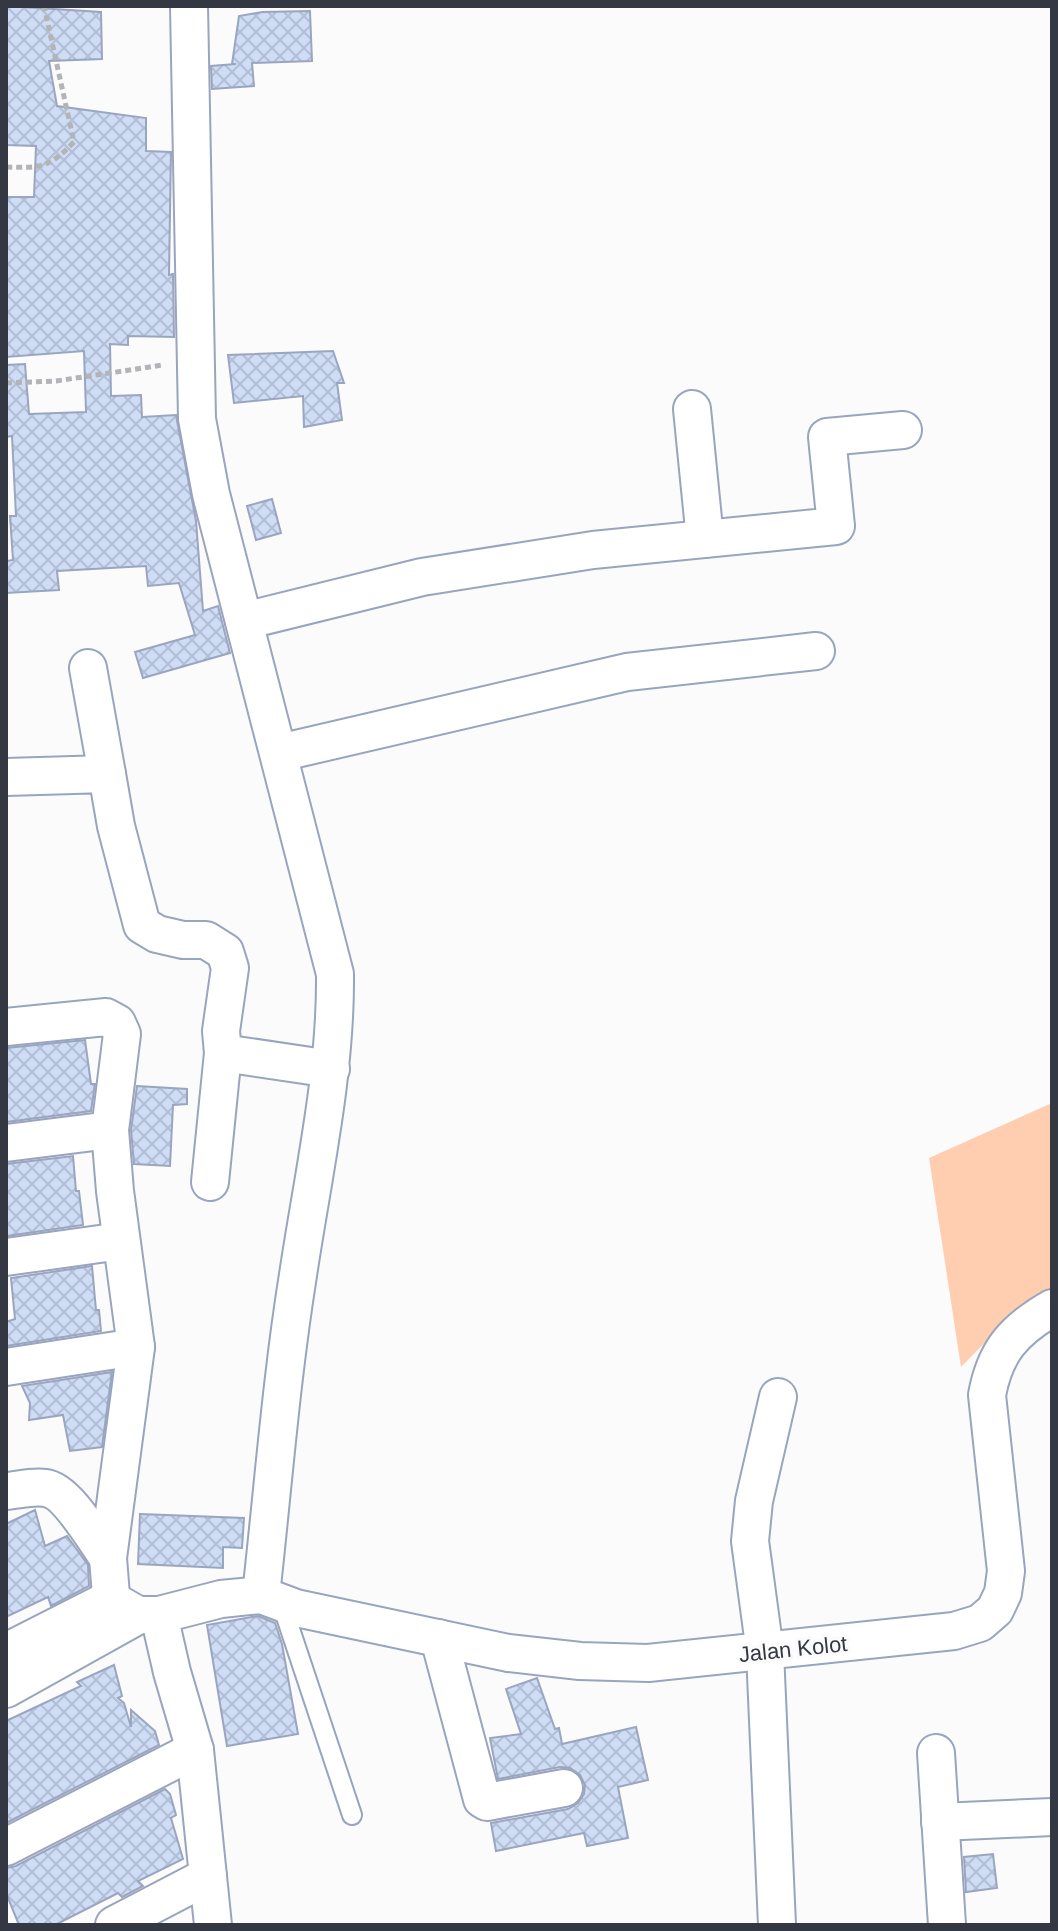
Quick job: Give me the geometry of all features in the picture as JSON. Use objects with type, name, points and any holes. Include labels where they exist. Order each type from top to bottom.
[{"type":"street","points":[[6,1652],[130,1615],[221,1599],[271,1598],[297,1279],[331,1069],[336,1020],[335,974],[203,458],[197,419],[189,6]]},
{"type":"street","points":[[692,409],[705,539]]},
{"type":"street","points":[[244,621],[422,577],[593,550],[836,526],[827,437],[903,430]]},
{"type":"street","points":[[279,753],[627,672],[816,651]]},
{"type":"street","points":[[88,668],[116,826],[142,925],[157,934],[183,940],[206,940],[225,952],[230,968],[221,1031],[223,1053],[210,1182]]},
{"type":"street","points":[[6,777],[107,774]]},
{"type":"street","points":[[6,1027],[91,1016],[106,1017],[117,1023],[122,1034],[110,1130],[136,1347],[108,1558]]},
{"type":"street","points":[[223,1053],[331,1069]]},
{"type":"street","points":[[6,1143],[110,1130]]},
{"type":"street","points":[[6,1257],[121,1241]]},
{"type":"street","name":"Jalan Kolot","points":[[271,1598],[296,1608],[508,1653],[580,1661],[648,1663],[765,1652],[954,1631],[980,1623],[995,1610],[1003,1593],[1006,1571],[987,1395],[989,1384],[1000,1353],[1018,1331],[1052,1308]]},
{"type":"street","points":[[6,1367],[136,1347]]},
{"type":"street","points":[[777,1925],[765,1652],[750,1541],[754,1501],[778,1397]]},
{"type":"street","points":[[14,1494],[44,1487],[56,1491],[66,1500],[108,1558],[130,1615],[172,1672],[195,1750],[213,1925]]},
{"type":"street","points":[[6,1689],[130,1615]]},
{"type":"street","points":[[439,1638],[482,1799],[487,1802],[564,1788]]},
{"type":"street","points":[[6,1847],[195,1750]]},
{"type":"street","points":[[936,1753],[947,1925]]},
{"type":"street","points":[[940,1822],[1052,1817]]},
{"type":"street","points":[[114,1925],[208,1876]]},
{"type":"lane","points":[[271,1598],[352,1815]]},
{"type":"path","points":[[6,167],[39,168],[60,156],[74,142],[44,6]]},
{"type":"path","points":[[6,383],[56,381],[196,360]]},
{"type":"shaded area","points":[[1052,1103],[1052,1289],[1017,1310],[961,1367],[929,1158]]},
{"type":"building","points":[[6,6],[101,12],[102,59],[49,61],[57,106],[146,118],[146,151],[171,152],[169,275],[173,274],[174,337],[128,336],[128,345],[110,344],[111,396],[141,395],[142,417],[176,415],[196,521],[203,611],[218,606],[230,653],[143,678],[135,652],[195,635],[179,583],[148,586],[146,566],[57,571],[59,590],[6,593],[6,561],[13,560],[10,516],[16,516],[12,436],[6,437],[6,365],[25,364],[29,414],[86,412],[84,351],[6,357],[6,197],[34,197],[36,146],[6,145]]},
{"type":"building","points":[[310,11],[312,61],[252,63],[254,86],[212,89],[211,66],[236,64],[232,64],[239,16]]},
{"type":"building","points":[[333,351],[344,383],[337,383],[342,420],[304,427],[303,396],[234,403],[228,355]]},
{"type":"building","points":[[272,499],[281,533],[256,540],[247,506]]},
{"type":"building","points":[[85,1040],[91,1084],[95,1084],[91,1111],[6,1122],[6,1048]]},
{"type":"building","points":[[137,1086],[187,1089],[187,1104],[173,1105],[170,1166],[134,1164],[131,1130]]},
{"type":"building","points":[[73,1156],[83,1225],[7,1236],[6,1164]]},
{"type":"building","points":[[92,1266],[101,1331],[6,1346],[6,1322],[15,1319],[11,1278]]},
{"type":"building","points":[[112,1372],[102,1447],[70,1451],[63,1415],[29,1420],[30,1403],[22,1386]]},
{"type":"building","points":[[35,1510],[45,1546],[67,1536],[88,1565],[89,1586],[51,1606],[48,1597],[6,1617],[6,1524]]},
{"type":"building","points":[[140,1514],[244,1518],[242,1548],[223,1547],[223,1568],[138,1564]]},
{"type":"building","points":[[258,1616],[275,1623],[282,1644],[298,1734],[227,1746],[207,1625]]},
{"type":"building","points":[[114,1665],[122,1696],[118,1698],[124,1703],[131,1727],[131,1710],[155,1731],[159,1745],[6,1823],[6,1721],[81,1686],[77,1682]]},
{"type":"building","points":[[537,1678],[555,1729],[559,1728],[562,1744],[636,1727],[648,1780],[618,1787],[628,1838],[587,1846],[584,1833],[496,1851],[491,1823],[568,1809],[578,1803],[584,1794],[585,1785],[580,1775],[570,1768],[560,1767],[498,1779],[490,1738],[521,1734],[506,1689]]},
{"type":"building","points":[[165,1789],[170,1794],[176,1815],[171,1818],[183,1859],[138,1881],[143,1886],[122,1897],[118,1893],[55,1925],[19,1925],[6,1893],[6,1868],[16,1866]]},
{"type":"building","points":[[993,1854],[997,1888],[966,1892],[964,1857]]}]
